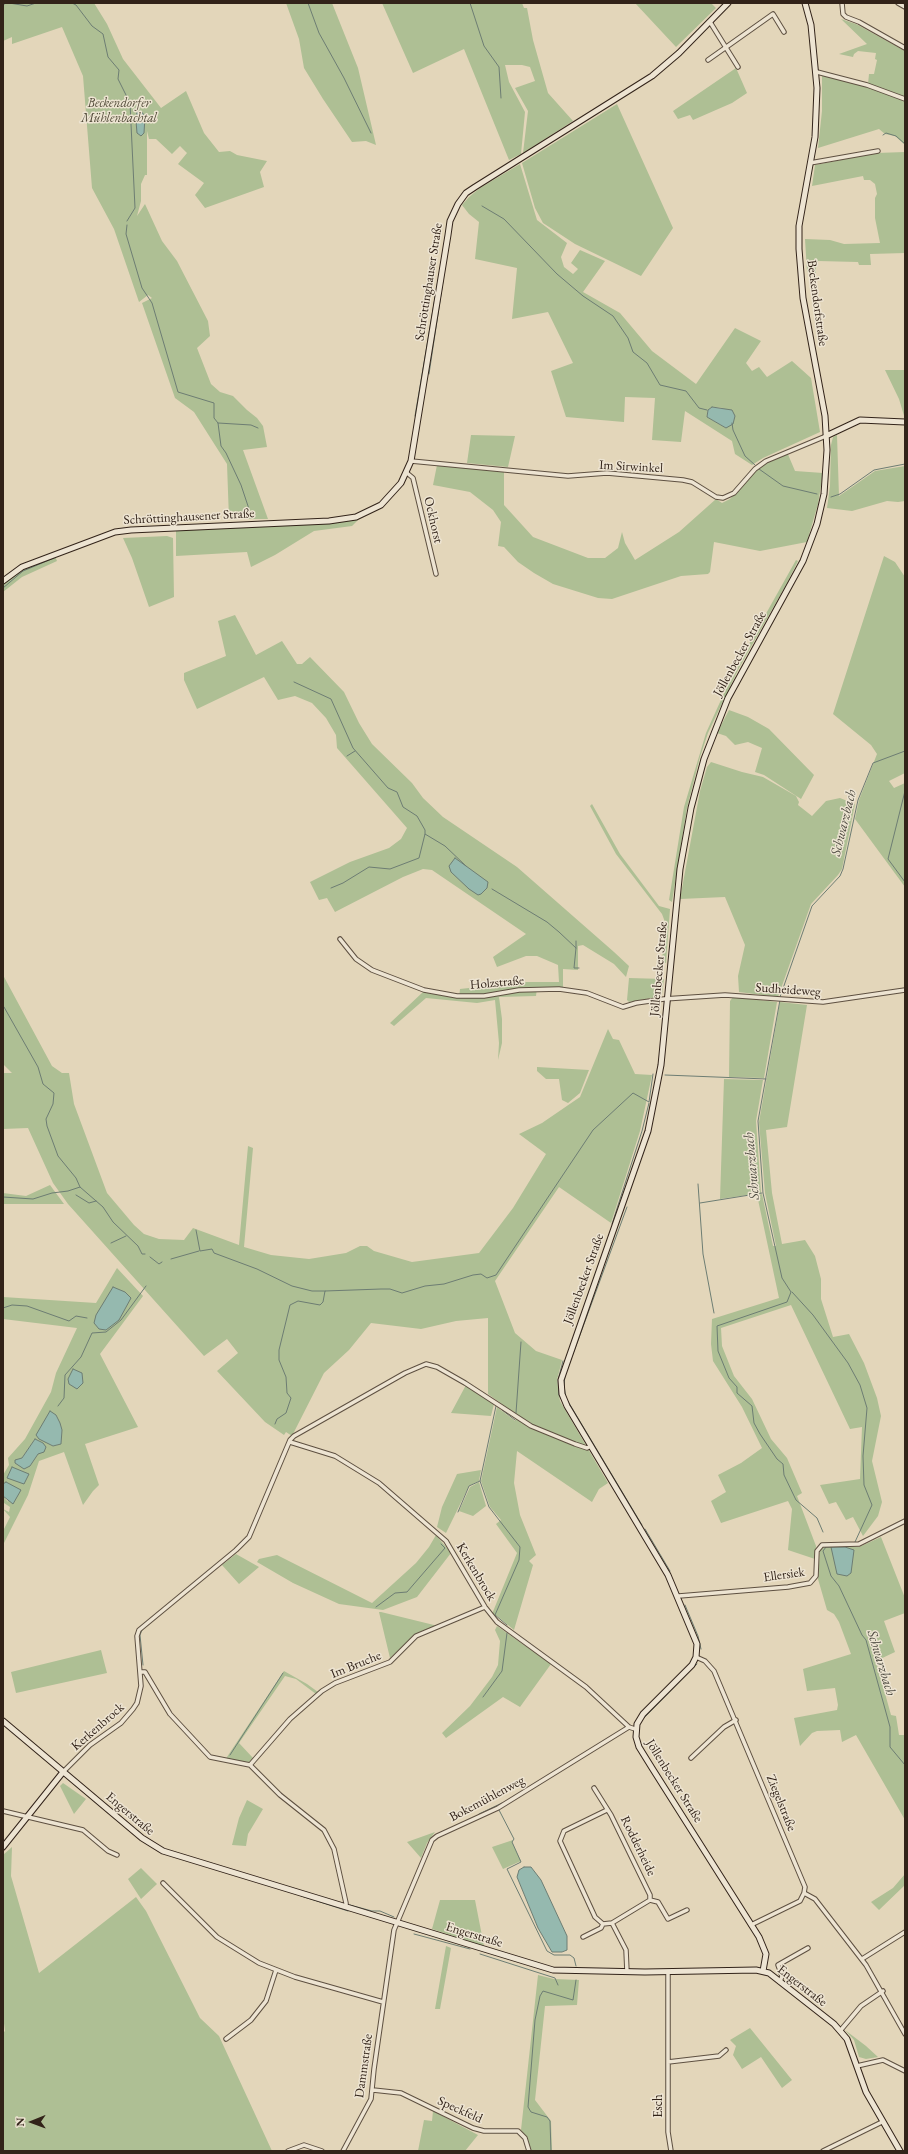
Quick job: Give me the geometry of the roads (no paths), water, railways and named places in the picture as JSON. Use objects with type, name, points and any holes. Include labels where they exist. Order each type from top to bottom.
[{"type":"street","name":"Schröttinghauser Straße","points":[[268,524],[330,521],[356,517],[376,508],[394,493],[407,473],[411,461],[449,228],[458,204],[471,190],[652,76],[710,22],[728,3]]},
{"type":"street","name":"Beckendorfstraße","points":[[805,3],[811,25],[817,72],[816,112],[810,163],[799,226],[800,276],[825,416],[826,436],[826,478],[820,513],[814,534]]},
{"type":"street","points":[[842,3],[843,14],[846,17],[859,22],[905,48]]},
{"type":"street","points":[[898,3],[905,7]]},
{"type":"street","points":[[708,60],[725,46],[773,14],[784,32]]},
{"type":"street","points":[[710,22],[738,67]]},
{"type":"street","points":[[817,72],[867,85],[905,99]]},
{"type":"street","points":[[810,163],[814,164],[878,151]]},
{"type":"street","points":[[826,436],[860,420],[905,422]]},
{"type":"street","name":"Im Sirwinkel","points":[[411,461],[568,476],[607,473],[683,480],[692,482],[716,497],[723,498],[734,493],[754,469],[766,461],[826,436]]},
{"type":"street","name":"Ockhorst","points":[[407,473],[413,478],[436,574]]},
{"type":"street","name":"Schröttinghausener Straße","points":[[3,582],[22,567],[115,532],[268,524]]},
{"type":"street","name":"Jöllenbecker Straße","points":[[763,1971],[764,1948],[639,1747],[635,1729],[643,1714],[688,1670],[696,1657],[697,1644],[679,1596],[668,1575],[567,1406],[562,1394],[561,1380],[648,1131],[660,1070],[680,869],[691,808],[704,759],[728,698],[798,572],[814,534]]},
{"type":"street","name":"Holzstraße","points":[[340,939],[356,959],[368,968],[424,990],[440,994],[484,996],[519,990],[576,991],[587,993],[623,1007],[636,1003],[668,999]]},
{"type":"street","name":"Sudheideweg","points":[[668,999],[736,995],[780,1000],[824,1002],[905,990]]},
{"type":"street","name":"Kerkenbrock","points":[[63,1772],[90,1745],[121,1723],[133,1709],[140,1695],[141,1672],[137,1636],[141,1628],[242,1546],[249,1537],[290,1442],[294,1436],[405,1373],[426,1364],[438,1367],[531,1426],[587,1448],[591,1446]]},
{"type":"street","name":"Kerkenbrock","points":[[290,1442],[335,1456],[379,1483],[446,1541],[485,1607],[497,1622],[586,1687],[629,1727],[635,1729]]},
{"type":"street","name":"Ellersiek","points":[[679,1596],[802,1585],[813,1581],[816,1576],[816,1559],[819,1548],[827,1545],[867,1542],[905,1521]]},
{"type":"street","name":"Im Bruche","points":[[250,1764],[290,1719],[322,1691],[335,1683],[390,1662],[416,1636],[485,1607]]},
{"type":"street","name":"Ziegelstraße","points":[[696,1657],[705,1661],[714,1671],[736,1720],[805,1887],[804,1893]]},
{"type":"street","points":[[141,1672],[145,1672],[170,1714],[210,1757],[250,1764],[280,1795],[326,1834],[334,1849],[346,1907]]},
{"type":"street","points":[[691,1758],[724,1727],[736,1720]]},
{"type":"street","name":"Engerstraße","points":[[3,1721],[142,1838],[156,1848],[553,1970],[574,1972],[763,1971],[780,1982],[840,2031],[849,2044],[866,2092],[900,2151]]},
{"type":"street","name":"Bokemühlenweg","points":[[396,1923],[403,1911],[429,1845],[437,1836],[498,1808],[629,1727]]},
{"type":"street","points":[[3,1847],[63,1772]]},
{"type":"street","points":[[594,1788],[607,1810]]},
{"type":"street","name":"Rodderheide","points":[[603,1924],[595,1918],[560,1841],[564,1831],[607,1810],[611,1815],[650,1895],[650,1900],[658,1902],[668,1919],[687,1910]]},
{"type":"street","points":[[3,1811],[83,1830],[108,1851],[117,1855]]},
{"type":"street","points":[[163,1883],[217,1937],[254,1960],[276,1970],[383,2002]]},
{"type":"street","points":[[751,1925],[800,1901],[804,1893],[814,1898],[862,1959],[883,1991],[905,2034]]},
{"type":"street","points":[[583,1937],[601,1928],[603,1924],[612,1923],[650,1900]]},
{"type":"street","name":"Dammstraße","points":[[343,2151],[367,2109],[373,2090],[374,2069],[383,2002],[396,1923]]},
{"type":"street","points":[[612,1923],[626,1950],[627,1972]]},
{"type":"street","points":[[862,1959],[904,1934]]},
{"type":"street","points":[[780,1982],[782,1976],[778,1965],[808,1948]]},
{"type":"street","points":[[226,2040],[251,2020],[266,2001],[276,1970]]},
{"type":"street","name":"Esch","points":[[668,1972],[668,2132],[671,2151]]},
{"type":"street","points":[[840,2031],[861,2006],[883,1991]]},
{"type":"street","points":[[668,2062],[719,2056],[726,2050]]},
{"type":"street","points":[[857,2066],[883,2060],[905,2071]]},
{"type":"street","name":"Speckfeld","points":[[373,2090],[401,2093],[478,2130],[518,2131],[525,2138],[529,2151]]},
{"type":"street","points":[[823,2151],[882,2122]]},
{"type":"street","points":[[288,2151],[304,2145],[322,2151]]},
{"type":"water","points":[[137,111],[142,112],[145,117],[144,133],[141,136],[137,133]]},
{"type":"water","points":[[712,407],[732,410],[735,416],[733,424],[726,428],[707,417],[708,410]]},
{"type":"water","points":[[455,858],[488,882],[487,888],[481,894],[478,895],[469,889],[451,872],[449,866]]},
{"type":"water","points":[[113,1287],[125,1292],[131,1298],[119,1320],[106,1330],[99,1329],[94,1323],[96,1315]]},
{"type":"water","points":[[73,1369],[82,1373],[83,1383],[77,1389],[69,1384],[68,1379]]},
{"type":"water","points":[[50,1411],[56,1415],[62,1430],[61,1444],[53,1446],[39,1439],[36,1435]]},
{"type":"water","points":[[35,1439],[43,1443],[46,1447],[44,1452],[38,1454],[30,1466],[24,1469],[15,1463],[15,1460],[22,1458]]},
{"type":"water","points":[[12,1467],[29,1474],[24,1484],[7,1478]]},
{"type":"water","points":[[6,1482],[21,1490],[13,1504],[3,1496],[3,1484]]},
{"type":"water","points":[[831,1547],[845,1547],[854,1550],[851,1573],[847,1576],[837,1574]]},
{"type":"water","points":[[524,1867],[531,1867],[541,1880],[567,1936],[567,1950],[562,1952],[552,1952],[538,1928],[517,1877],[519,1870]]},
{"type":"waterway","points":[[9,3],[27,6],[36,3]]},
{"type":"waterway","points":[[72,3],[76,5],[92,26],[103,34],[108,57],[119,70],[118,79],[130,103],[135,208],[127,221]]},
{"type":"waterway","points":[[308,3],[319,33],[344,78],[371,133]]},
{"type":"waterway","points":[[470,3],[484,46],[499,67],[501,98]]},
{"type":"waterway","points":[[883,135],[886,133],[896,136],[905,144]]},
{"type":"waterway","points":[[482,206],[504,219],[557,274],[583,296],[613,316],[628,338],[633,352],[647,363],[660,385],[686,391],[699,408],[707,410]]},
{"type":"waterway","points":[[127,225],[126,234],[142,288],[152,303],[178,392],[214,403],[214,418],[218,423],[221,446],[226,453],[241,485],[249,509],[248,518]]},
{"type":"waterway","points":[[415,416],[438,280]]},
{"type":"waterway","points":[[429,374],[443,281]]},
{"type":"waterway","points":[[218,423],[251,425],[258,428]]},
{"type":"waterway","points":[[732,423],[733,430],[745,456],[755,465]]},
{"type":"waterway","points":[[831,497],[840,494],[874,470],[905,464]]},
{"type":"waterway","points":[[759,469],[783,486],[817,494]]},
{"type":"waterway","points":[[3,588],[23,571],[54,558]]},
{"type":"waterway","points":[[294,682],[331,699],[353,748],[388,788],[397,792],[403,807],[417,816],[425,830],[425,834]]},
{"type":"waterway","points":[[347,756],[355,751]]},
{"type":"waterway","name":"Schwarzbach","points":[[780,997],[812,906],[840,876],[843,869],[858,800],[873,763],[905,751]]},
{"type":"waterway","points":[[905,791],[888,859],[905,882]]},
{"type":"waterway","points":[[331,888],[343,883],[369,867],[390,869],[419,858],[425,834],[445,846],[466,866]]},
{"type":"waterway","points":[[492,889],[547,922],[559,932],[576,948],[574,968],[579,968]]},
{"type":"waterway","points":[[576,941],[576,948]]},
{"type":"waterway","name":"Schwarzbach","points":[[780,1000],[758,1121],[763,1193],[782,1278],[791,1292],[787,1302],[717,1326],[718,1351],[729,1378],[737,1387],[737,1393],[752,1406],[754,1423],[760,1434],[777,1459],[783,1464],[784,1475],[796,1500],[817,1518],[823,1532]]},
{"type":"waterway","points":[[4,1007],[38,1067],[43,1084],[54,1093],[53,1104],[46,1119],[47,1126],[58,1156],[76,1178],[80,1187]]},
{"type":"waterway","points":[[275,1424],[277,1419],[286,1413],[291,1398],[287,1393],[286,1377],[279,1360],[279,1350],[290,1305],[298,1301],[320,1305],[323,1302],[325,1291],[390,1289],[402,1293],[425,1286],[444,1284],[473,1275],[481,1274],[487,1278],[496,1275],[593,1130],[633,1093],[649,1102],[653,1074]]},
{"type":"waterway","points":[[665,1075],[766,1079]]},
{"type":"waterway","points":[[612,1224],[642,1131],[649,1103]]},
{"type":"waterway","points":[[698,1184],[703,1254],[714,1313]]},
{"type":"waterway","points":[[3,1197],[33,1199],[80,1187],[103,1207],[113,1222],[138,1246],[142,1254],[145,1254]]},
{"type":"waterway","points":[[700,1203],[762,1193]]},
{"type":"waterway","points":[[76,1195],[89,1203],[96,1201]]},
{"type":"waterway","points":[[573,1354],[627,1207]]},
{"type":"waterway","points":[[196,1230],[200,1251],[212,1249],[214,1253],[257,1269],[292,1286],[312,1291],[325,1291]]},
{"type":"waterway","points":[[111,1243],[126,1236]]},
{"type":"waterway","points":[[171,1259],[199,1251]]},
{"type":"waterway","points":[[150,1257],[159,1264],[162,1262]]},
{"type":"waterway","points":[[58,1406],[64,1398],[65,1375],[81,1357],[92,1333],[106,1332],[121,1320],[146,1286]]},
{"type":"waterway","points":[[792,1292],[813,1315],[848,1363],[860,1385],[867,1408],[863,1456],[864,1485],[872,1505],[855,1542]]},
{"type":"waterway","points":[[3,1308],[12,1305],[27,1306],[69,1321],[76,1316],[87,1318]]},
{"type":"waterway","points":[[516,1413],[521,1342]]},
{"type":"waterway","points":[[563,1361],[558,1380],[559,1395],[578,1429]]},
{"type":"waterway","points":[[565,1375],[564,1386],[566,1398],[642,1525]]},
{"type":"waterway","points":[[496,1406],[480,1481],[489,1507],[520,1547],[519,1560],[495,1615],[507,1625]]},
{"type":"waterway","points":[[502,1410],[515,1420]]},
{"type":"waterway","points":[[458,1512],[469,1486],[480,1481]]},
{"type":"waterway","points":[[645,1529],[670,1571]]},
{"type":"waterway","points":[[376,1607],[395,1593],[407,1592],[445,1548],[441,1544]]},
{"type":"waterway","name":"Schwarzbach","points":[[826,1547],[823,1551],[831,1576],[839,1586],[862,1635],[866,1640],[890,1727],[890,1747],[905,1765]]},
{"type":"waterway","points":[[685,1605],[698,1636],[701,1649]]},
{"type":"waterway","points":[[142,1630],[140,1635],[143,1665]]},
{"type":"waterway","points":[[483,1697],[502,1671],[507,1633]]},
{"type":"waterway","points":[[644,1718],[697,1664]]},
{"type":"waterway","points":[[230,1755],[283,1673]]},
{"type":"waterway","points":[[479,1814],[502,1803]]},
{"type":"waterway","points":[[499,1810],[514,1839],[512,1842],[521,1862],[507,1869],[547,1951],[554,1955],[570,1955],[574,1958],[576,1966]]},
{"type":"waterway","points":[[301,1896],[348,1911]]},
{"type":"waterway","points":[[350,1905],[372,1911],[380,1911],[394,1917]]},
{"type":"waterway","points":[[414,1934],[470,1949]]},
{"type":"waterway","points":[[480,1954],[555,1978],[558,1985]]},
{"type":"waterway","points":[[551,2151],[550,2121],[547,2117],[531,2112],[528,2107],[535,2020],[540,1996],[543,1991],[573,2000],[576,1980]]},
{"type":"park label","name":"Beckendorfer Mühlenbachtal","points":[[119,110]]}]
